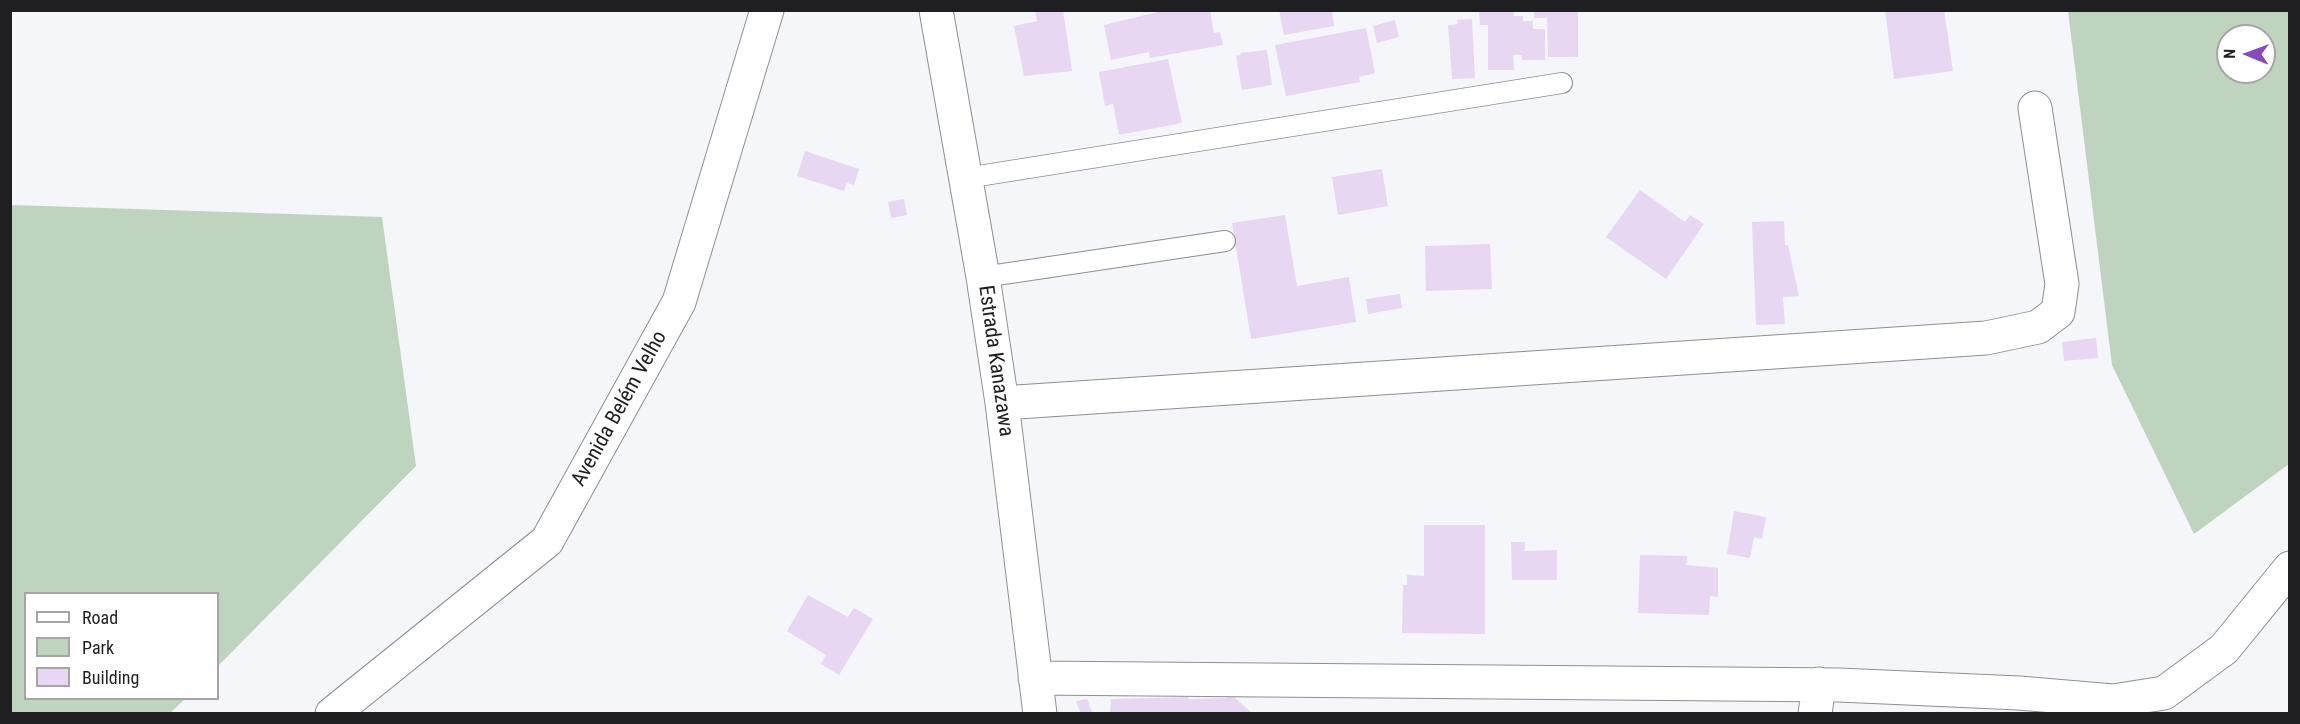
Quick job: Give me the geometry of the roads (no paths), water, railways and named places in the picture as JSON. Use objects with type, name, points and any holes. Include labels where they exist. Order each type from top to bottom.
[{"type":"street","name":"Avenida Belém Velho","points":[[332,714],[547,541],[680,302],[766,10]]},
{"type":"street","name":"Estrada Kanazawa","points":[[936,10],[983,277],[1002,403],[1040,714]]},
{"type":"street","points":[[1002,403],[1986,338],[2038,327],[2058,312],[2062,284],[2036,108]]},
{"type":"street","points":[[1035,678],[1817,699],[2019,693],[2113,701],[2164,693],[2224,649],[2289,568]]},
{"type":"lane","points":[[966,178],[1562,83]]},
{"type":"lane","points":[[983,277],[1225,242]]}]
